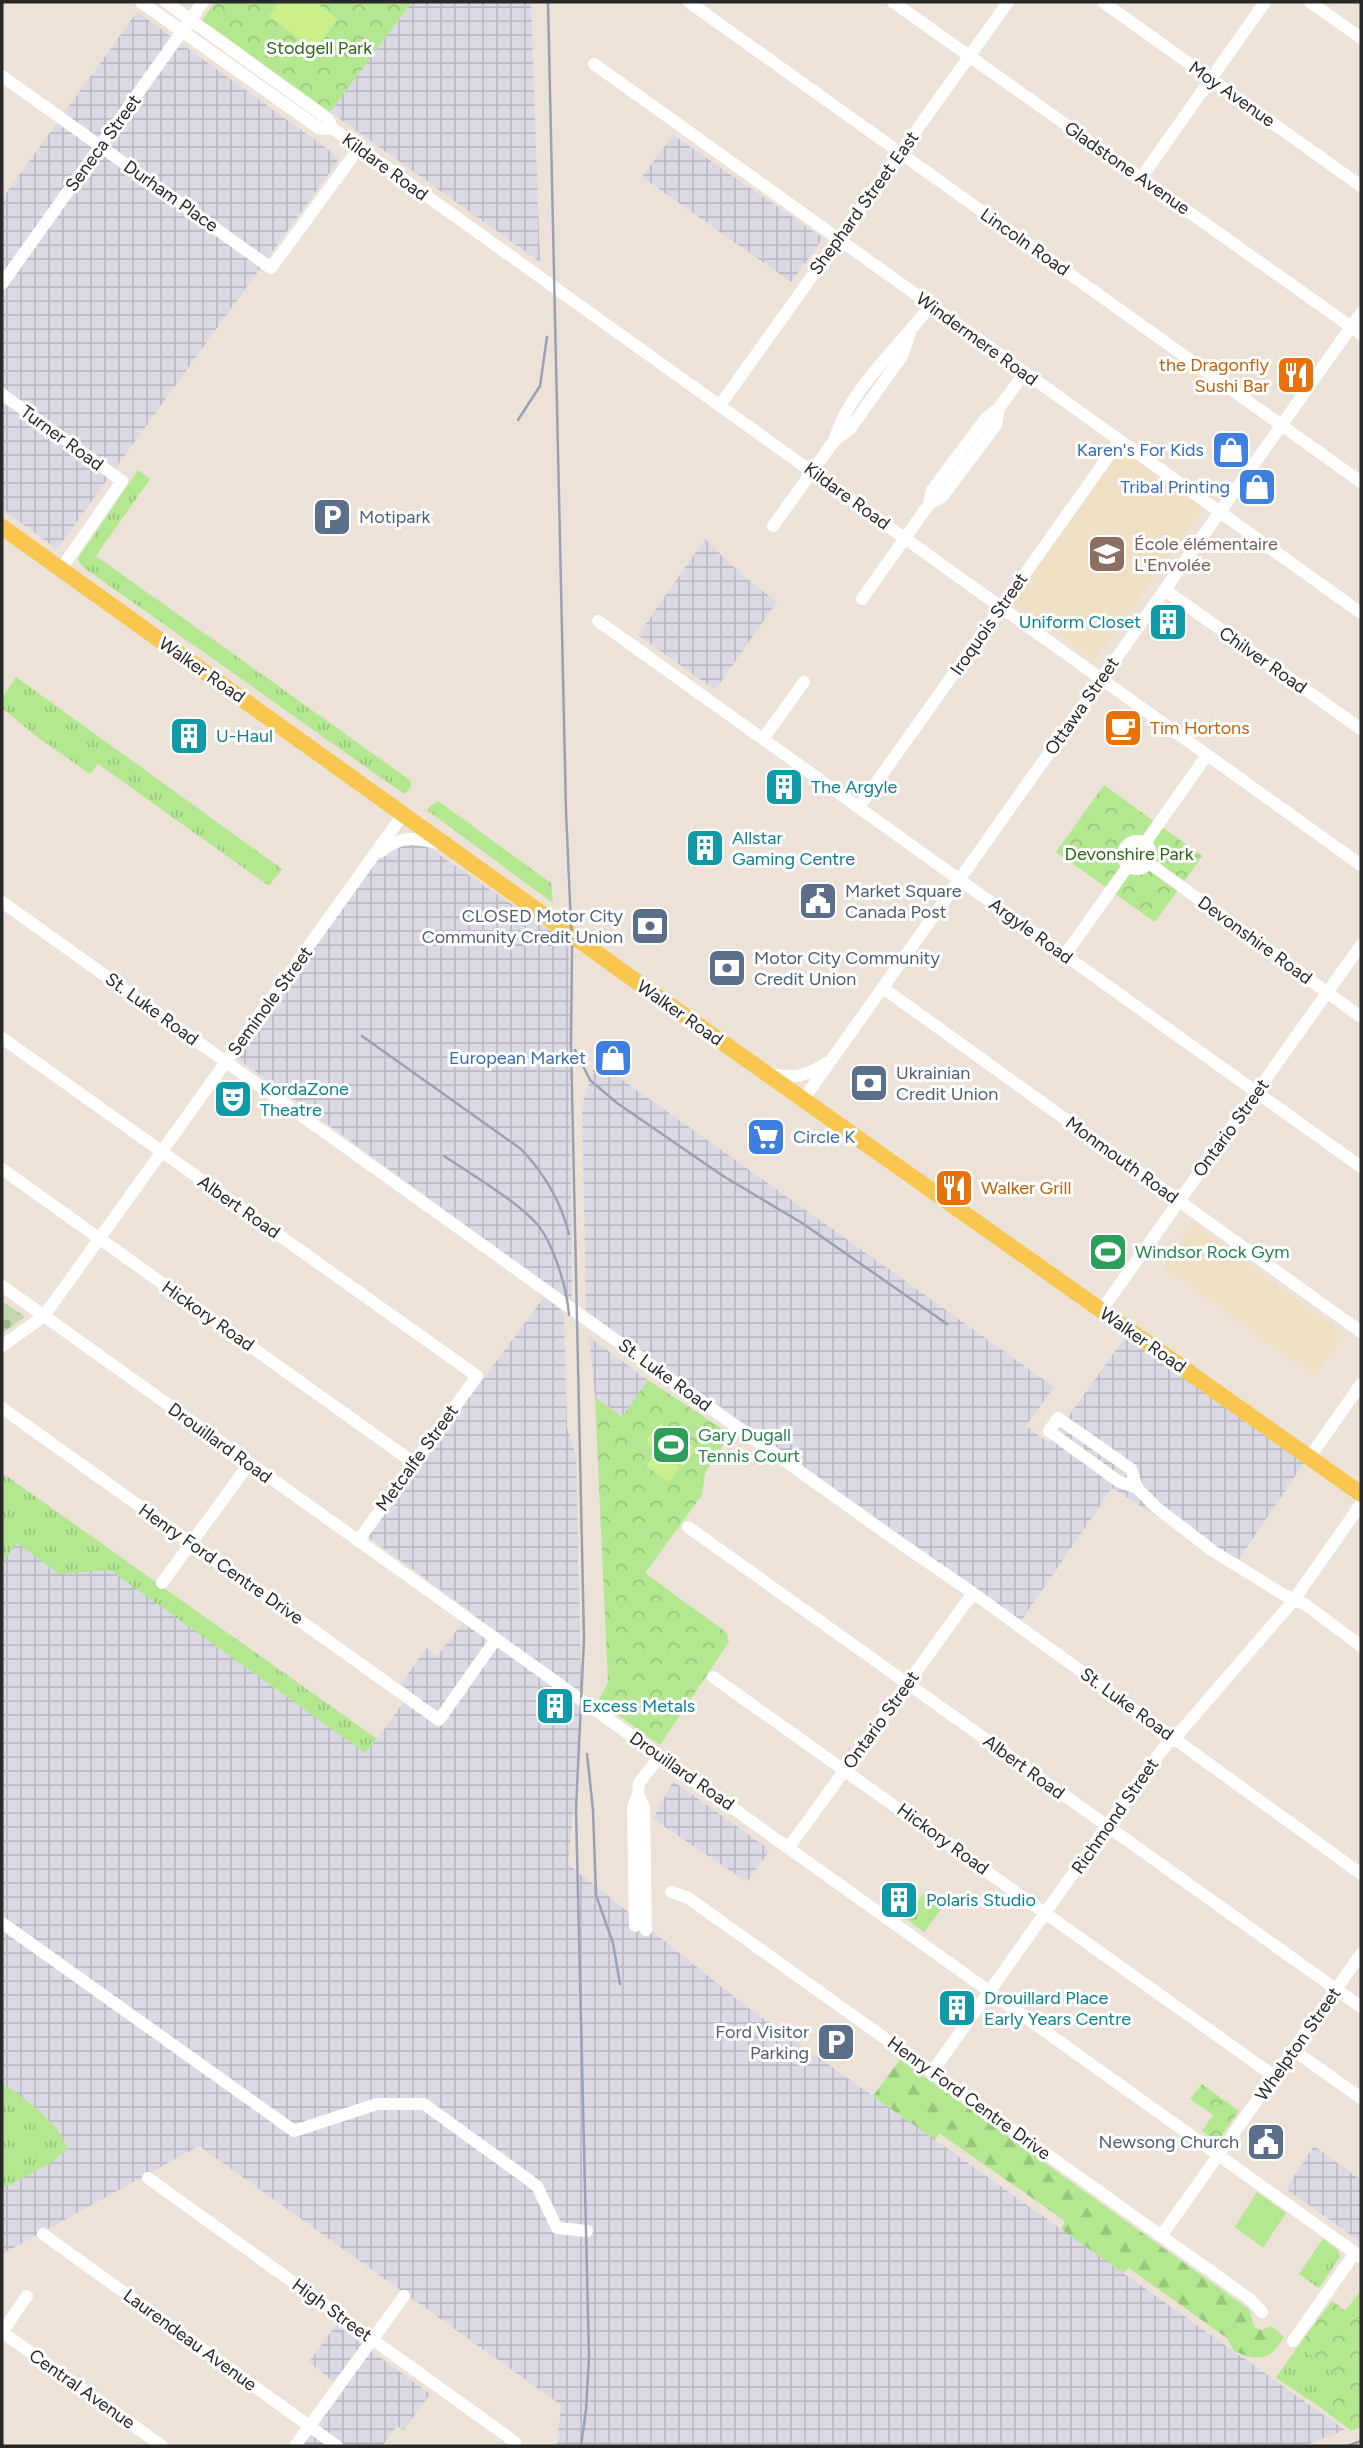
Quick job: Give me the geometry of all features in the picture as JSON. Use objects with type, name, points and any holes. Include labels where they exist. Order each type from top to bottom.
[{"type":"main road","name":"Walker Road","points":[[2,527],[803,1100],[1361,1494]]},
{"type":"street","name":"Kildare Road","points":[[141,2],[186,26],[328,119],[332,128],[359,148],[1361,865]]},
{"type":"street","name":"Kildare Road","points":[[166,2],[186,26]]},
{"type":"street","name":"Seneca Street","points":[[2,284],[203,2]]},
{"type":"street","name":"Lincoln Road","points":[[689,2],[1361,482]]},
{"type":"street","name":"Gladstone Avenue","points":[[893,2],[1356,330]]},
{"type":"street","name":"Shephard Street East","points":[[720,405],[1007,2]]},
{"type":"street","name":"Moy Avenue","points":[[1103,2],[1361,186]]},
{"type":"street","points":[[1141,177],[1265,2]]},
{"type":"street","points":[[1310,2],[1361,38]]},
{"type":"street","name":"Windermere Road","points":[[594,64],[1361,613]]},
{"type":"street","name":"Durham Place","points":[[2,76],[271,268],[359,148]]},
{"type":"street","points":[[773,526],[834,441],[850,429],[902,356],[910,333],[930,305]]},
{"type":"street","name":"Ottawa Street","points":[[803,1100],[1282,425],[1356,330],[1361,313]]},
{"type":"street","points":[[863,599],[929,504],[942,496],[996,425],[999,408],[1025,372]]},
{"type":"street","name":"Turner Road","points":[[2,394],[122,481],[61,569]]},
{"type":"street","name":"Iroquois Street","points":[[859,807],[1120,440]]},
{"type":"street","name":"Chilver Road","points":[[1165,590],[1361,729]]},
{"type":"street","name":"Argyle Road","points":[[598,621],[1361,1167]]},
{"type":"street","points":[[763,739],[804,682]]},
{"type":"street","points":[[1145,843],[1208,755]]},
{"type":"street","name":"Seminole Street","points":[[2,1346],[44,1316],[404,813]]},
{"type":"street","points":[[374,857],[389,845],[416,837],[450,847]]},
{"type":"street","points":[[1134,840],[1145,843],[1152,853],[1149,863],[1142,868],[1128,866],[1122,854],[1126,845],[1134,840]]},
{"type":"street","name":"Devonshire Road","points":[[1149,863],[1361,1017]]},
{"type":"street","points":[[1065,955],[1128,866]]},
{"type":"street","name":"St. Luke Road","points":[[2,902],[972,1592],[1361,1874]]},
{"type":"street","name":"Ontario Street","points":[[1101,1311],[1361,945]]},
{"type":"street","name":"Monmouth Road","points":[[883,988],[1361,1332]]},
{"type":"street","name":"Albert Road","points":[[2,1038],[477,1376]]},
{"type":"street","points":[[767,1074],[797,1078],[813,1072],[832,1059]]},
{"type":"street","name":"Hickory Road","points":[[2,1169],[414,1463]]},
{"type":"street","name":"Drouillard Road","points":[[2,1286],[1358,2255]]},
{"type":"street","name":"Metcalfe Street","points":[[358,1541],[477,1376]]},
{"type":"street","points":[[1309,1458],[1361,1384]]},
{"type":"street","name":"Henry Ford Centre Drive","points":[[2,1408],[439,1720],[496,1639]]},
{"type":"street","points":[[1137,1488],[1131,1469],[1058,1418],[1049,1431],[1118,1481],[1137,1488],[1157,1508],[1213,1551],[1293,1601],[1306,1605],[1361,1646]]},
{"type":"street","points":[[162,1583],[249,1464]]},
{"type":"street","name":"Richmond Street","points":[[932,2072],[1141,1778],[1167,1744],[1293,1601],[1361,1504]]},
{"type":"street","name":"Albert Road","points":[[688,1527],[1361,2007]]},
{"type":"street","name":"Ontario Street","points":[[789,1847],[972,1592]]},
{"type":"street","name":"Hickory Road","points":[[713,1677],[1274,2076]]},
{"type":"street","points":[[640,1928],[644,1807],[638,1794],[639,1783],[660,1756]]},
{"type":"street","name":"Henry Ford Centre Drive","points":[[671,1892],[687,1897],[1251,2300],[1262,2312]]},
{"type":"street","points":[[2,1923],[294,2131],[377,2104],[424,2104],[537,2186],[557,2228],[587,2231]]},
{"type":"street","name":"Whelpton Street","points":[[1161,2236],[1361,1954]]},
{"type":"street","points":[[1293,2050],[1361,2098]]},
{"type":"street","name":"High Street","points":[[148,2178],[515,2444]]},
{"type":"street","name":"Laurendeau Avenue","points":[[43,2234],[337,2446]]},
{"type":"street","points":[[1293,2341],[1358,2255]]},
{"type":"street","points":[[2,2332],[27,2296]]},
{"type":"street","points":[[295,2446],[404,2296]]},
{"type":"street","name":"Central Avenue","points":[[2,2332],[162,2446]]},
{"type":"shaded area","points":[[412,2],[531,2],[540,262],[330,112]]},
{"type":"shaded area","points":[[137,12],[340,158],[57,549],[2,509],[2,199]]},
{"type":"shaded area","points":[[673,135],[823,238],[791,282],[642,177]]},
{"type":"shaded area","name":"École élémentaire L'Envolée","points":[[1118,447],[1204,508],[1095,661],[1010,601]]},
{"type":"shaded area","points":[[705,539],[743,576],[777,602],[715,690],[638,635]]},
{"type":"shaded area","points":[[411,841],[429,848],[569,943],[572,1303],[234,1056],[381,849]]},
{"type":"shaded area","points":[[596,1061],[1054,1387],[1026,1426],[1049,1443],[1127,1335],[1304,1463],[1235,1565],[1112,1488],[1021,1621],[586,1311],[582,1105]]},
{"type":"shaded area","points":[[1193,1223],[1345,1335],[1315,1377],[1163,1267]]},
{"type":"shaded area","points":[[544,1297],[564,1312],[567,1427],[576,1455],[581,1686],[575,1798],[568,1864],[743,2004],[1345,2430],[1304,2446],[557,2446],[561,2405],[199,2146],[2,2254],[2,1473],[377,1739],[411,1692],[401,1684],[426,1648],[437,1656],[471,1612],[367,1536]]},
{"type":"shaded area","points":[[589,1337],[648,1380],[622,1417],[595,1397]]},
{"type":"shaded area","points":[[673,1781],[770,1850],[747,1882],[653,1819]]},
{"type":"shaded area","points":[[1314,2146],[1361,2180],[1361,2242],[1286,2189]]},
{"type":"shaded area","points":[[336,2325],[430,2394],[404,2430],[397,2426],[382,2446],[302,2446],[344,2390],[309,2362]]},
{"type":"green space","name":"Stodgell Park","points":[[215,2],[412,2],[330,112],[202,20]]},
{"type":"green space","points":[[280,2],[315,2],[338,19],[315,50],[269,16]]},
{"type":"green space","points":[[138,470],[150,479],[96,556],[411,781],[411,787],[404,794],[83,567],[79,557]]},
{"type":"green space","points":[[16,677],[282,869],[269,886],[98,764],[90,774],[2,708],[2,698]]},
{"type":"green space","name":"Devonshire Park","points":[[1104,785],[1202,856],[1155,922],[1056,852]]},
{"type":"green space","points":[[438,801],[551,883],[553,903],[428,811],[429,807]]},
{"type":"green space","points":[[2,1301],[25,1317],[2,1333]]},
{"type":"green space","points":[[648,1380],[730,1434],[705,1473],[702,1495],[645,1573],[726,1632],[729,1642],[660,1745],[598,1701],[608,1683],[595,1397],[622,1417]]},
{"type":"green space","name":"Gary Dugall Tennis Court","points":[[660,1423],[696,1449],[683,1467],[646,1441]]},
{"type":"green space","points":[[657,1451],[680,1468],[669,1482],[646,1466]]},
{"type":"green space","points":[[2,1473],[377,1739],[365,1753],[110,1570],[59,1574],[17,1543],[2,1563]]},
{"type":"green space","points":[[926,1891],[945,1904],[924,1932],[897,1912],[909,1895],[917,1902]]},
{"type":"green space","points":[[900,2059],[1249,2309],[1254,2327],[1262,2330],[1271,2326],[1284,2337],[1279,2345],[1268,2355],[1257,2358],[1234,2351],[1227,2338],[1129,2268],[1123,2273],[1061,2229],[1065,2221],[939,2133],[935,2140],[873,2096]]},
{"type":"green space","points":[[2,2083],[49,2120],[68,2149],[52,2162],[2,2189]]},
{"type":"green space","points":[[1202,2084],[1239,2111],[1217,2142],[1202,2131],[1213,2115],[1190,2099]]},
{"type":"green space","points":[[1257,2192],[1286,2213],[1263,2248],[1235,2227]]},
{"type":"green space","points":[[1323,2239],[1338,2250],[1340,2257],[1319,2288],[1299,2274]]},
{"type":"green space","points":[[1361,2290],[1361,2322],[1345,2311]]},
{"type":"green space","points":[[1332,2301],[1361,2322],[1361,2427],[1351,2431],[1320,2407],[1337,2374],[1298,2346]]},
{"type":"green space","points":[[1298,2346],[1338,2374],[1320,2407],[1276,2378]]},
{"type":"railway","points":[[548,2],[566,811],[572,948],[571,1045],[584,1639],[576,1809],[589,2357],[581,2446]]},
{"type":"railway","points":[[518,420],[540,386],[547,337]]},
{"type":"railway","points":[[362,1036],[521,1149],[550,1188],[569,1234]]},
{"type":"railway","points":[[575,1050],[590,1080],[617,1103],[723,1176],[802,1223],[947,1324]]},
{"type":"railway","points":[[444,1156],[505,1196],[536,1223],[543,1232],[558,1267],[566,1292],[569,1315]]},
{"type":"railway","points":[[587,1754],[593,1810],[596,1895],[613,1943],[620,1984]]},
{"type":"railway","points":[[1347,2446],[1361,2441]]},
{"type":"place","name":"the Dragonfly Sushi Bar","points":[[1296,375]]},
{"type":"place","name":"Karen's For Kids","points":[[1231,450]]},
{"type":"place","name":"Tribal Printing","points":[[1257,487]]},
{"type":"place","name":"Motipark","points":[[332,517]]},
{"type":"place","name":"École élémentaire L'Envolée","points":[[1107,554]]},
{"type":"place","name":"Uniform Closet","points":[[1168,622]]},
{"type":"place","name":"Tim Hortons","points":[[1123,728]]},
{"type":"place","name":"U-Haul","points":[[189,736]]},
{"type":"place","name":"The Argyle","points":[[784,787]]},
{"type":"place","name":"Allstar Gaming Centre","points":[[705,848]]},
{"type":"place","name":"Market Square Canada Post","points":[[818,901]]},
{"type":"place","name":"CLOSED Motor City Community Credit Union","points":[[650,926]]},
{"type":"place","name":"Motor City Community Credit Union","points":[[727,968]]},
{"type":"place","name":"European Market","points":[[613,1058]]},
{"type":"place","name":"Ukrainian Credit Union","points":[[869,1083]]},
{"type":"place","name":"KordaZone Theatre","points":[[233,1099]]},
{"type":"place","name":"Circle K","points":[[766,1137]]},
{"type":"place","name":"Walker Grill","points":[[954,1188]]},
{"type":"place","name":"Windsor Rock Gym","points":[[1108,1252]]},
{"type":"place","name":"Gary Dugall Tennis Court","points":[[671,1445]]},
{"type":"place","name":"Excess Metals","points":[[555,1706]]},
{"type":"place","name":"Polaris Studio","points":[[899,1900]]},
{"type":"place","name":"Drouillard Place Early Years Centre","points":[[957,2008]]},
{"type":"place","name":"Ford Visitor Parking","points":[[836,2042]]},
{"type":"place","name":"Newsong Church","points":[[1266,2142]]}]
